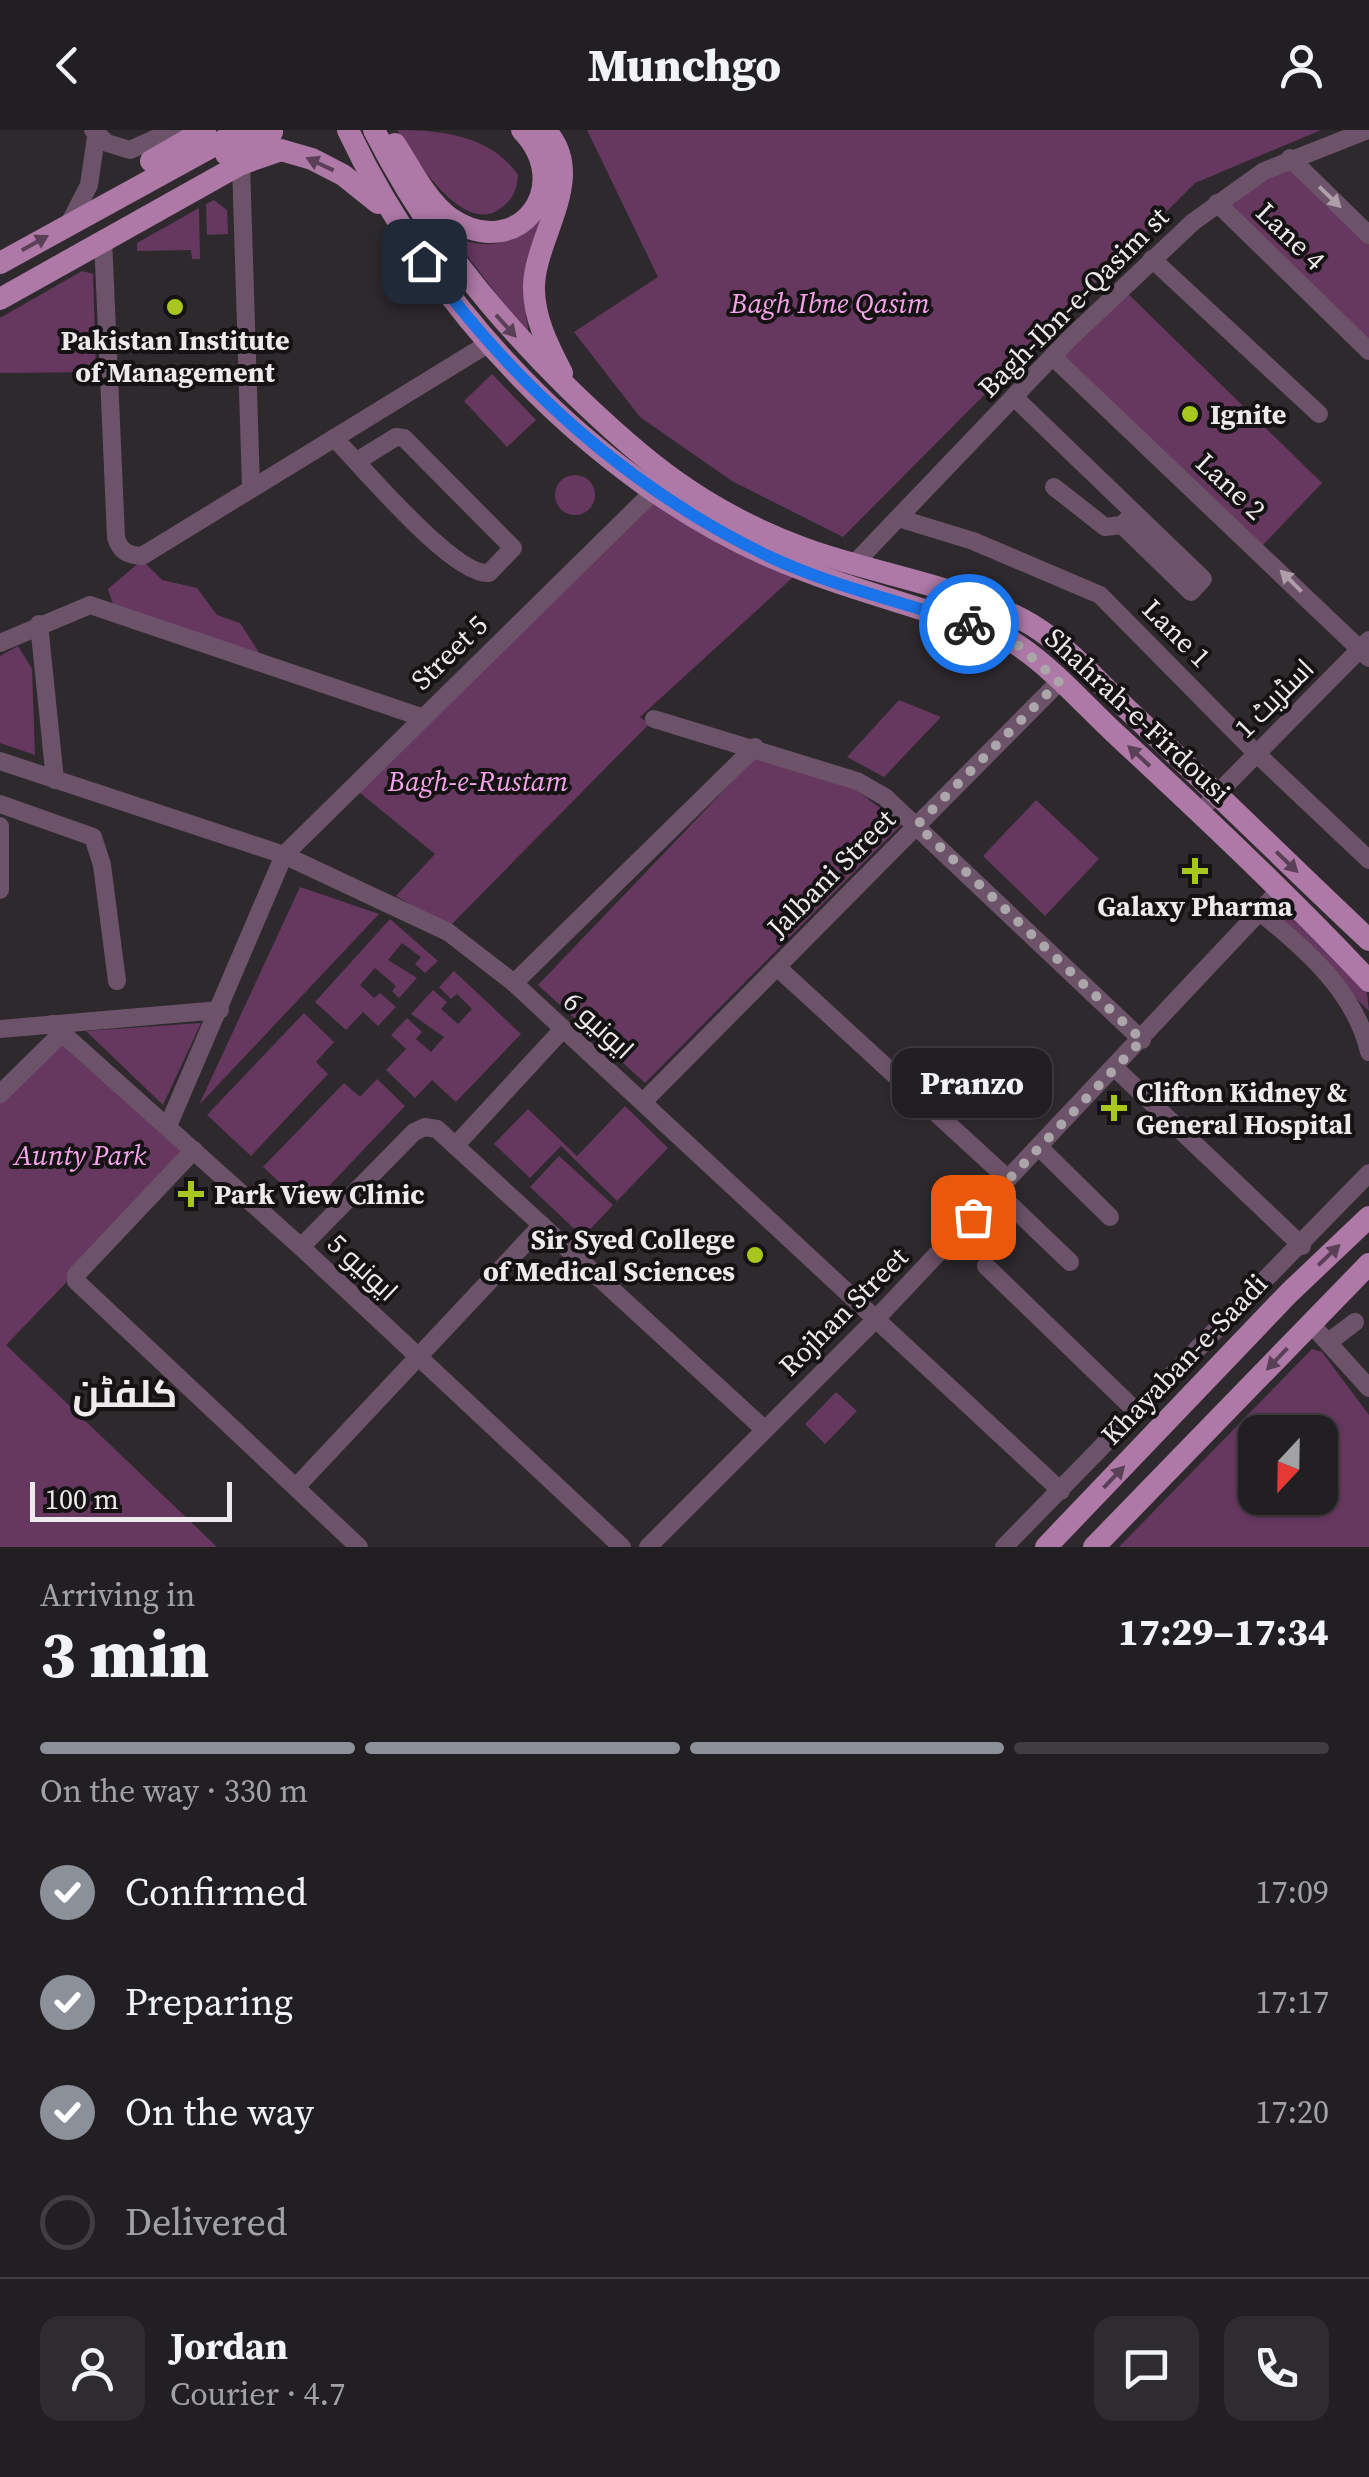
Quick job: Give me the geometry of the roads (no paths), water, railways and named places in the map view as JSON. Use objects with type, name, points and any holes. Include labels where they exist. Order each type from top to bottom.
[{"type":"main road","points":[[70,224],[105,188],[205,130]]},
{"type":"main road","points":[[0,262],[242,130]]},
{"type":"main road","name":"Shahrah-e-Firdousi","points":[[348,130],[388,212],[491,342],[561,416],[654,491],[768,556],[848,587],[974,626],[1019,646],[1200,812],[1369,981]]},
{"type":"main road","name":"Shahrah-e-Firdousi","points":[[374,130],[402,185],[463,274],[511,332],[665,478],[752,526],[854,566],[1000,610],[1033,626],[1369,940]]},
{"type":"main road","points":[[383,130],[446,216],[472,231],[498,234],[518,226],[542,196],[543,159],[522,130]]},
{"type":"main road","points":[[545,130],[559,155],[560,193],[534,284],[537,314],[572,392]]},
{"type":"main road","points":[[0,299],[242,164],[281,137]]},
{"type":"main road","points":[[281,137],[326,164],[388,212]]},
{"type":"main road","points":[[48,270],[88,234],[132,206],[281,137]]},
{"type":"main road","name":"Khayaban-e-Saadi","points":[[1046,1547],[1290,1293],[1369,1217]]},
{"type":"main road","points":[[1094,1547],[1369,1264]]},
{"type":"street","points":[[70,224],[88,184],[95,131],[118,148],[130,150],[174,130]]},
{"type":"street","points":[[339,130],[358,152]]},
{"type":"street","name":"Bagh-Ibn-e-Qasim st","points":[[854,566],[1053,357],[1152,259],[1217,203],[1290,158],[1368,130]]},
{"type":"street","points":[[1290,158],[1369,236]]},
{"type":"street","points":[[242,164],[251,487]]},
{"type":"street","name":"Lane 4","points":[[1217,203],[1369,351]]},
{"type":"street","points":[[102,239],[118,546],[130,556],[142,556],[491,342]]},
{"type":"street","points":[[1152,259],[1319,414]]},
{"type":"street","name":"Lane 2","points":[[1053,357],[1366,650]]},
{"type":"street","points":[[1014,397],[1128,519],[1105,527],[1054,487]]},
{"type":"street","points":[[334,438],[440,546],[475,572],[489,573],[513,548],[404,438],[396,437],[357,461]]},
{"type":"street","name":"Street 5","points":[[284,855],[654,491]]},
{"type":"street","name":"Lane 1","points":[[898,518],[973,541],[1100,594],[1256,754],[1369,860]]},
{"type":"street","points":[[0,642],[90,604],[422,717]]},
{"type":"street","points":[[40,624],[55,780]]},
{"type":"street","name":"اسٹریٹ 1","points":[[1200,812],[1366,650]]},
{"type":"street","name":"Jalbani Street","points":[[643,1102],[1059,682]]},
{"type":"street","points":[[654,719],[754,746],[857,781],[885,796],[1142,1040]]},
{"type":"street","points":[[514,983],[754,746]]},
{"type":"street","name":"ایونیو 6","points":[[0,761],[284,855],[448,932],[514,983],[1060,1491]]},
{"type":"street","points":[[0,804],[92,837],[102,865],[117,981]]},
{"type":"street","points":[[0,826],[0,890]]},
{"type":"street","points":[[168,1126],[284,855]]},
{"type":"street","name":"Rojhan Street","points":[[648,1547],[875,1320],[1278,892]]},
{"type":"street","points":[[1260,912],[1348,999],[1362,1022],[1369,1052]]},
{"type":"street","points":[[776,967],[1003,1186],[1070,1262]]},
{"type":"street","points":[[0,1029],[57,1029],[220,1010]]},
{"type":"street","points":[[0,1094],[57,1029]]},
{"type":"street","name":"ایونیو 5","points":[[57,1029],[301,1247],[622,1547]]},
{"type":"street","points":[[455,1146],[563,1029]]},
{"type":"street","points":[[1115,1068],[1302,1246]]},
{"type":"street","points":[[301,1247],[414,1132],[424,1127],[437,1129],[764,1429]]},
{"type":"street","points":[[1039,1148],[1110,1217]]},
{"type":"street","points":[[194,1150],[76,1275],[76,1281],[359,1547]]},
{"type":"street","points":[[1004,1547],[1302,1246],[1369,1173]]},
{"type":"street","points":[[296,1487],[542,1225]]},
{"type":"street","points":[[986,1266],[1138,1413]]},
{"type":"street","points":[[1330,1341],[1355,1322]]},
{"type":"street","points":[[1311,1324],[1369,1388]]},
{"type":"place","name":"Pakistan Institute of Management","points":[[175,307]]},
{"type":"place","name":"Ignite","points":[[1190,414]]},
{"type":"place","name":"Galaxy Pharma","points":[[1195,871]]},
{"type":"place","name":"Clifton Kidney & General Hospital","points":[[1114,1108]]},
{"type":"place","name":"Park View Clinic","points":[[191,1194]]},
{"type":"place","name":"Pranzo","points":[[973,1217]]},
{"type":"place","name":"Sir Syed College of Medical Sciences","points":[[755,1255]]},
{"type":"district","name":"کلفٹن","points":[[125,1394]]},
{"type":"park label","name":"Bagh Ibne Qasim","points":[[830,303]]},
{"type":"park label","name":"Bagh-e-Rustam","points":[[478,781]]},
{"type":"park label","name":"Aunty Park","points":[[80,1155]]}]
